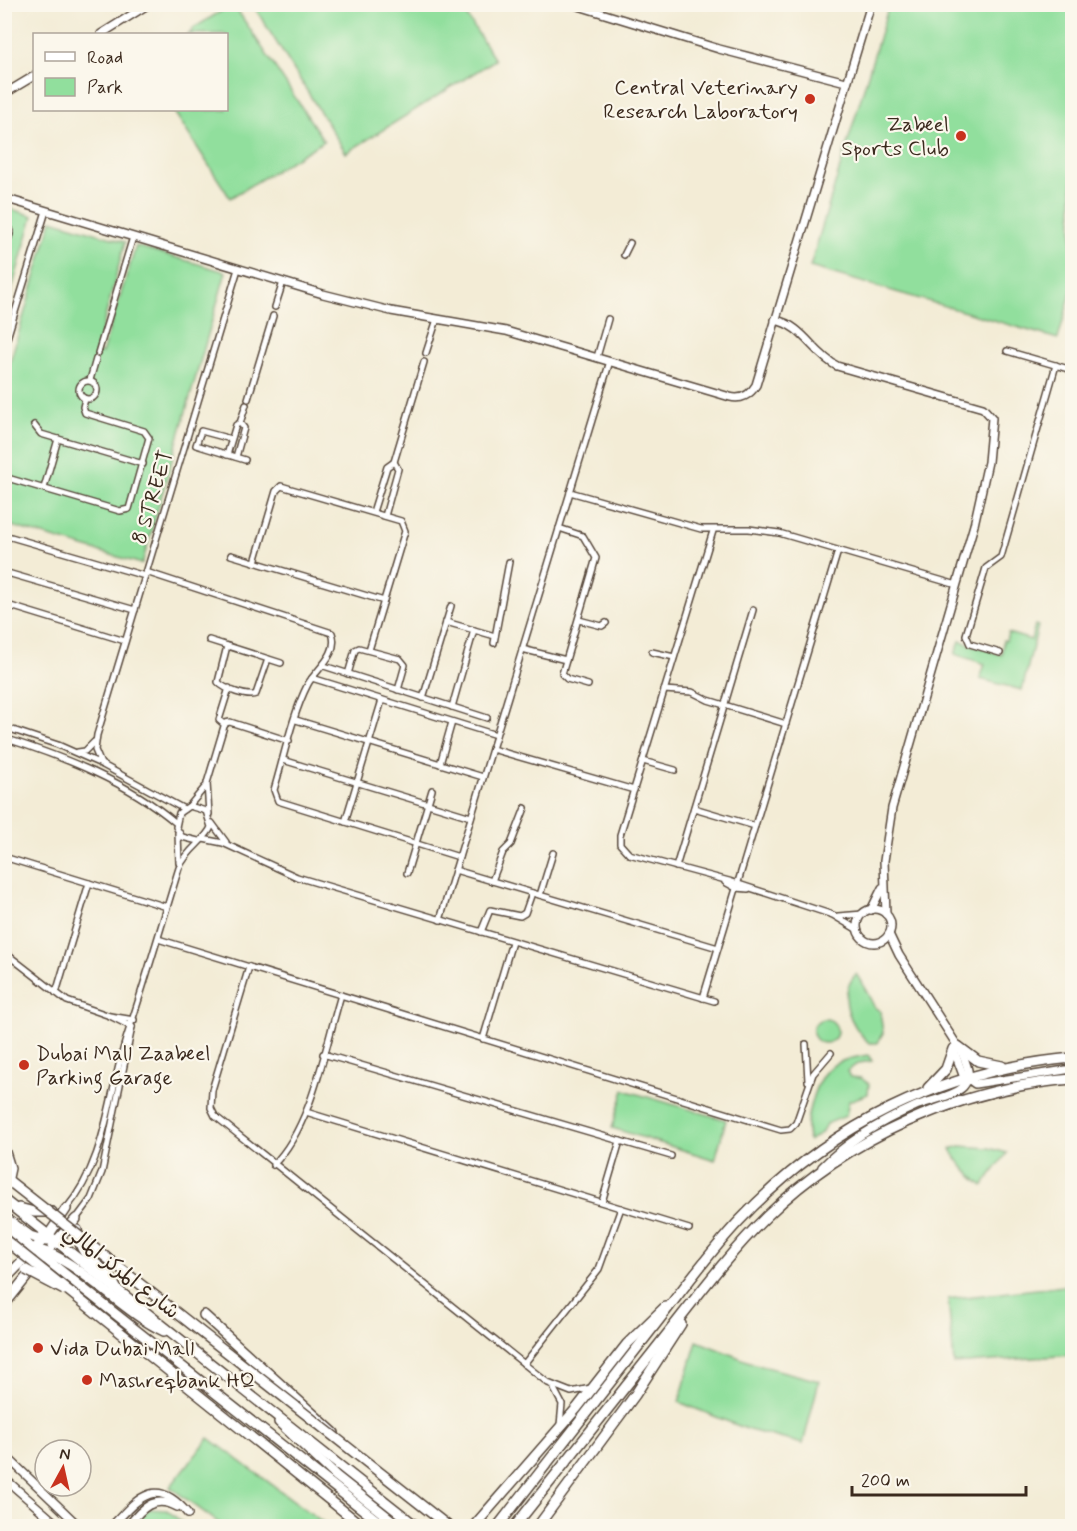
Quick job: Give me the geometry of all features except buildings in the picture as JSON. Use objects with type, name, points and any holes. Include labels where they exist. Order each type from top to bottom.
[{"type":"main road","points":[[923,1092],[946,1069],[956,1047],[978,1061],[1014,1066]]},
{"type":"main road","points":[[498,1527],[739,1221],[798,1166],[861,1122],[923,1092],[1014,1066],[1072,1058]]},
{"type":"main road","points":[[515,1527],[686,1310],[757,1226],[813,1178],[873,1139],[929,1113],[1007,1089],[1072,1079]]},
{"type":"main road","points":[[4,1149],[10,1168],[5,1182],[448,1527]]},
{"type":"main road","points":[[7,1202],[34,1212],[66,1209]]},
{"type":"main road","name":"شارع المركز المالي","points":[[7,1202],[36,1225],[49,1239],[175,1335],[416,1527]]},
{"type":"main road","points":[[4,1305],[50,1257],[49,1239],[66,1209]]},
{"type":"main road","points":[[4,1217],[30,1236],[49,1239]]},
{"type":"main road","points":[[6,1278],[35,1250],[76,1219],[80,1249],[109,1275],[117,1290]]},
{"type":"main road","points":[[30,1236],[35,1234],[36,1225]]},
{"type":"main road","points":[[4,1228],[16,1254],[6,1278]]},
{"type":"main road","name":"شارع المركز المالي","points":[[4,1228],[35,1250]]},
{"type":"main road","points":[[4,1239],[362,1527]]},
{"type":"main road","points":[[35,1250],[50,1257],[142,1320],[175,1335]]},
{"type":"main road","name":"شارع المركز المالي","points":[[50,1257],[73,1280],[384,1527]]},
{"type":"main road","points":[[27,1270],[55,1287],[71,1292]]},
{"type":"main road","points":[[22,1284],[45,1273],[73,1280]]},
{"type":"main road","points":[[474,1527],[596,1385],[645,1324],[674,1301]]},
{"type":"main road","points":[[538,1527],[635,1395],[675,1336],[686,1310]]},
{"type":"main road","points":[[204,1315],[324,1422],[347,1448]]},
{"type":"main road","points":[[246,1391],[336,1476],[399,1527]]},
{"type":"street","points":[[572,4],[719,49],[846,82]]},
{"type":"street","points":[[4,198],[357,303],[506,331],[730,397],[742,397],[750,393],[756,385],[871,4]]},
{"type":"street","points":[[102,33],[145,5]]},
{"type":"street","points":[[4,94],[33,76]]},
{"type":"street","points":[[4,348],[46,211]]},
{"type":"street","points":[[4,224],[11,231],[4,252]]},
{"type":"street","points":[[90,380],[133,237]]},
{"type":"street","points":[[624,255],[630,243]]},
{"type":"street","name":"8 STREET","points":[[98,735],[238,269]]},
{"type":"street","points":[[275,307],[283,282]]},
{"type":"street","points":[[227,455],[236,425],[240,423],[247,402],[273,316]]},
{"type":"street","points":[[426,353],[437,319]]},
{"type":"street","points":[[597,357],[608,319]]},
{"type":"street","points":[[775,321],[793,326],[824,357],[837,366],[984,408],[990,412],[992,436],[984,483],[957,585],[893,800],[885,850],[884,883],[886,914],[891,926],[889,934],[879,942]]},
{"type":"street","points":[[1007,351],[1072,370]]},
{"type":"street","points":[[440,920],[610,361]]},
{"type":"street","points":[[373,512],[387,467],[394,462],[424,362]]},
{"type":"street","points":[[1000,653],[970,644],[966,632],[987,567],[1001,556],[1056,365]]},
{"type":"street","points":[[90,380],[97,386],[97,392],[94,397],[85,399],[80,396],[78,387],[82,382],[90,380]]},
{"type":"street","points":[[4,477],[123,512],[130,506],[150,441],[146,433],[85,413],[83,407],[85,399]]},
{"type":"street","points":[[236,457],[244,428],[240,423]]},
{"type":"street","points":[[34,425],[41,434],[143,464]]},
{"type":"street","points":[[239,447],[202,431],[198,434],[196,443],[198,447],[245,460]]},
{"type":"street","points":[[44,488],[58,439]]},
{"type":"street","points":[[385,516],[398,469],[394,462]]},
{"type":"street","points":[[255,562],[276,491],[281,486],[401,521],[405,527],[369,650]]},
{"type":"street","points":[[570,492],[713,531],[769,531],[957,585]]},
{"type":"street","points":[[559,528],[583,536],[596,558],[562,674],[588,685]]},
{"type":"street","points":[[713,531],[620,835],[622,849],[629,854],[833,915],[858,930],[866,941],[879,942],[899,955]]},
{"type":"street","points":[[4,534],[146,574],[328,630],[332,633],[333,640],[324,666],[312,678],[296,720],[274,790],[275,798],[459,857]]},
{"type":"street","points":[[703,998],[838,551]]},
{"type":"street","points":[[231,555],[384,601]]},
{"type":"street","points":[[446,622],[474,630],[495,640],[509,562]]},
{"type":"street","points":[[4,572],[135,610]]},
{"type":"street","points":[[4,604],[126,641]]},
{"type":"street","points":[[423,698],[451,606]]},
{"type":"street","points":[[675,867],[753,610]]},
{"type":"street","points":[[579,620],[602,626],[606,623]]},
{"type":"street","points":[[452,707],[474,630]]},
{"type":"street","points":[[209,640],[281,663]]},
{"type":"street","points":[[227,646],[217,679],[221,686],[255,695],[268,659]]},
{"type":"street","points":[[348,674],[355,650],[359,648],[369,650],[405,662],[398,690]]},
{"type":"street","points":[[522,649],[566,660]]},
{"type":"street","points":[[652,651],[674,657]]},
{"type":"street","points":[[324,666],[487,718]]},
{"type":"street","points":[[312,678],[496,735]]},
{"type":"street","points":[[225,725],[219,720],[229,688]]},
{"type":"street","points":[[664,690],[692,692],[724,705],[786,724]]},
{"type":"street","points":[[345,822],[382,700]]},
{"type":"street","points":[[296,720],[483,777]]},
{"type":"street","points":[[76,1219],[91,1199],[102,1172],[133,1024],[179,868],[187,853],[209,831],[207,783],[225,725],[230,722],[289,741]]},
{"type":"street","points":[[440,764],[452,722]]},
{"type":"street","points":[[4,726],[75,752],[186,808],[201,808],[229,846]]},
{"type":"street","points":[[75,752],[90,748],[98,735]]},
{"type":"street","points":[[98,735],[95,750],[101,764]]},
{"type":"street","points":[[4,738],[54,756],[107,779],[143,798],[176,823],[179,868]]},
{"type":"street","points":[[492,749],[634,790]]},
{"type":"street","points":[[283,760],[471,817]]},
{"type":"street","points":[[643,761],[675,770]]},
{"type":"street","points":[[176,823],[207,783]]},
{"type":"street","points":[[407,873],[432,790]]},
{"type":"street","points":[[492,881],[502,852],[511,844],[525,808]]},
{"type":"street","points":[[694,808],[755,826]]},
{"type":"street","points":[[178,833],[187,840],[200,840],[229,846],[297,877],[714,1001]]},
{"type":"street","points":[[540,895],[553,853]]},
{"type":"street","points":[[4,857],[167,907]]},
{"type":"street","points":[[455,870],[718,948]]},
{"type":"street","points":[[56,993],[89,883]]},
{"type":"street","points":[[833,915],[863,914],[871,910],[880,896],[884,883]]},
{"type":"street","points":[[482,932],[490,910],[520,916],[528,907],[532,893]]},
{"type":"street","points":[[871,910],[886,914]]},
{"type":"street","points":[[858,930],[863,914]]},
{"type":"street","points":[[813,1178],[833,1156],[858,1137],[908,1110],[960,1090],[967,1078],[969,1070],[950,1034],[899,955],[889,934]]},
{"type":"street","points":[[158,939],[781,1130],[790,1129],[796,1123],[808,1086],[817,1068],[831,1053]]},
{"type":"street","points":[[483,1039],[513,942]]},
{"type":"street","points":[[4,952],[73,1004],[133,1024]]},
{"type":"street","points":[[249,967],[212,1090],[211,1108],[220,1123],[548,1383],[571,1392],[586,1390],[596,1385]]},
{"type":"street","points":[[273,1165],[291,1144],[306,1112],[341,995]]},
{"type":"street","points":[[66,1209],[82,1185],[100,1145],[128,1034],[133,1024]]},
{"type":"street","points":[[806,1044],[808,1086]]},
{"type":"street","points":[[323,1054],[671,1156]]},
{"type":"street","points":[[967,1078],[981,1084],[1072,1069]]},
{"type":"street","points":[[306,1112],[689,1229]]},
{"type":"street","points":[[602,1202],[620,1141]]},
{"type":"street","points":[[524,1364],[599,1269],[621,1208]]},
{"type":"street","points":[[548,1383],[562,1404],[558,1430]]},
{"type":"street","points":[[4,1454],[79,1527]]},
{"type":"street","points":[[4,1478],[59,1527]]},
{"type":"street","points":[[112,1527],[136,1500],[152,1493],[168,1496],[188,1514],[170,1503],[157,1502],[141,1510],[128,1527]]},
{"type":"green space","points":[[234,5],[324,141],[230,198],[174,111],[228,111],[228,33],[190,33],[193,31],[192,29]]},
{"type":"green space","points":[[253,5],[460,5],[495,60],[346,153]]},
{"type":"green space","name":"Zabeel Sports Club","points":[[889,5],[1072,5],[1072,289],[1058,339],[810,267]]},
{"type":"green space","points":[[5,207],[33,216],[5,313]]},
{"type":"green space","points":[[52,220],[125,242],[96,352],[102,353],[136,246],[226,272],[142,564],[5,524],[4,382]]},
{"type":"green space","points":[[1035,625],[1038,626],[1022,690],[980,679],[985,664],[955,654],[960,641],[1002,655],[1003,640],[1006,641],[1008,633],[1031,640]]},
{"type":"green space","points":[[856,974],[874,1007],[880,1011],[883,1033],[877,1043],[869,1043],[862,1036],[848,1010],[847,992]]},
{"type":"green space","points":[[825,1019],[834,1022],[837,1031],[834,1040],[825,1043],[816,1040],[813,1031],[816,1022]]},
{"type":"green space","points":[[868,1055],[872,1061],[859,1063],[847,1071],[850,1077],[861,1078],[869,1084],[868,1094],[849,1101],[846,1116],[826,1124],[821,1133],[809,1141],[807,1123],[815,1090],[820,1080],[832,1066]]},
{"type":"green space","points":[[624,1090],[726,1120],[715,1160],[612,1128]]},
{"type":"green space","points":[[960,1146],[989,1148],[1007,1153],[983,1186],[965,1169],[951,1149]]},
{"type":"green space","points":[[1072,1285],[1072,1355],[954,1364],[948,1299]]},
{"type":"green space","points":[[697,1341],[755,1364],[819,1381],[803,1444],[749,1430],[679,1402]]},
{"type":"green space","points":[[209,1438],[328,1526],[223,1526],[170,1487]]},
{"type":"green space","points":[[148,1509],[167,1510],[186,1526],[135,1526]]},
{"type":"place","name":"Central Veterinary Research Laboratory","points":[[810,99]]},
{"type":"place","name":"Zabeel Sports Club","points":[[961,136]]},
{"type":"place","name":"Dubai Mall Zaabeel Parking Garage","points":[[24,1065]]},
{"type":"place","name":"Vida Dubai Mall","points":[[38,1348]]},
{"type":"place","name":"Mashreqbank HQ","points":[[87,1380]]}]
